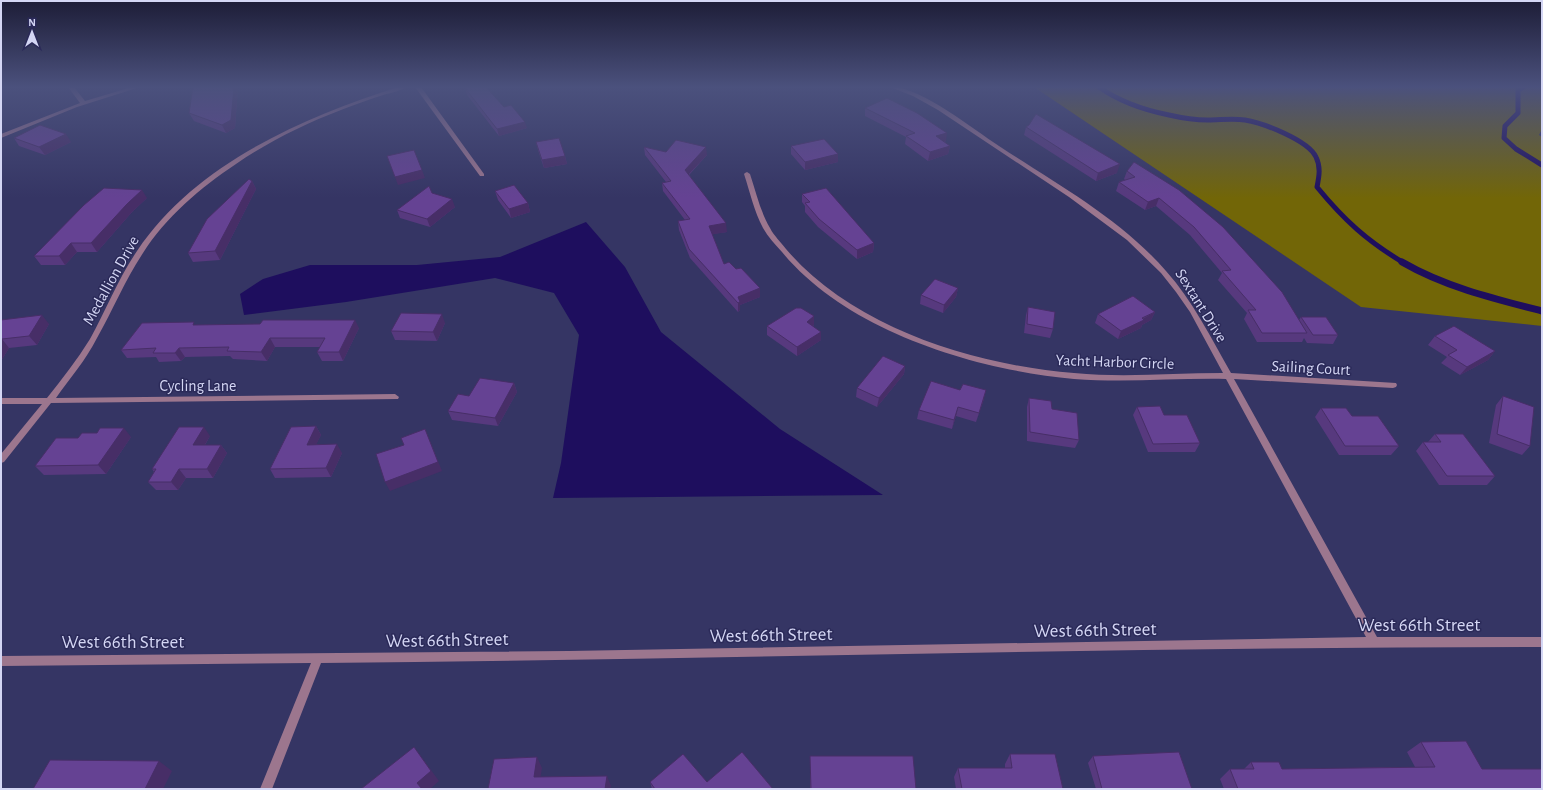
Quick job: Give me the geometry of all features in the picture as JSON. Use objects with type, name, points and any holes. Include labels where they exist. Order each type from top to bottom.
[{"type":"street","points":[[1,136],[29,124]]},
{"type":"street","name":"Medallion Drive","points":[[1,460],[85,354],[126,273],[143,247],[168,217],[188,198],[231,165],[279,136],[304,124]]},
{"type":"street","points":[[445,124],[482,175]]},
{"type":"street","name":"Sextant Drive","points":[[962,124],[1100,216],[1141,247],[1162,268],[1193,312],[1374,642]]},
{"type":"street","name":"Yacht Harbor Circle","points":[[747,174],[757,206],[765,225],[777,244],[797,267],[825,290],[851,308],[916,339],[981,360],[1073,376],[1228,376]]},
{"type":"street","name":"Sailing Court","points":[[1228,376],[1393,385]]},
{"type":"street","name":"Cycling Lane","points":[[1,400],[395,397]]},
{"type":"street","name":"West 66th Street","points":[[1,660],[585,655],[1374,642],[1542,642]]},
{"type":"street","points":[[266,789],[318,658]]},
{"type":"shaded area","points":[[1089,124],[1542,124],[1542,129],[1539,135],[1542,137],[1542,326],[1361,307]]},
{"type":"shaded area","points":[[586,222],[625,267],[661,332],[780,429],[883,495],[553,498],[561,463],[579,335],[554,293],[495,278],[346,302],[244,315],[240,294],[263,279],[310,265],[417,265],[500,257]]},
{"type":"building","points":[[493,124],[518,124],[497,129]]},
{"type":"building","points":[[897,124],[933,124],[947,133],[936,136],[950,146],[930,152],[906,136],[915,133]]},
{"type":"building","points":[[1053,124],[1120,164],[1098,173],[1026,127],[1029,125]]},
{"type":"building","points":[[40,125],[66,134],[39,147],[14,138]]},
{"type":"building","points":[[559,138],[565,156],[542,160],[536,142]]},
{"type":"building","points":[[824,139],[838,154],[805,162],[791,146]]},
{"type":"building","points":[[676,140],[706,147],[685,170],[726,223],[709,226],[724,264],[729,262],[736,269],[741,268],[760,288],[738,297],[740,302],[738,303],[689,249],[678,221],[690,219],[662,183],[671,181],[644,147],[666,152]]},
{"type":"building","points":[[414,150],[422,170],[395,177],[387,156]]},
{"type":"building","points":[[1134,162],[1179,190],[1223,227],[1282,292],[1307,333],[1262,333],[1248,310],[1256,310],[1222,271],[1231,270],[1194,227],[1159,198],[1148,202],[1119,182],[1135,177],[1127,171]]},
{"type":"building","points":[[249,179],[252,181],[215,251],[188,253],[207,219]]},
{"type":"building","points":[[514,185],[528,203],[509,209],[495,191]]},
{"type":"building","points":[[429,186],[432,193],[452,199],[427,219],[397,210]]},
{"type":"building","points":[[104,188],[142,190],[91,243],[71,243],[59,256],[34,256],[84,205]]},
{"type":"building","points":[[826,188],[874,243],[857,250],[819,219],[805,203],[810,202],[802,194]]},
{"type":"building","points":[[935,279],[958,288],[944,305],[921,295]]},
{"type":"building","points":[[1133,296],[1155,312],[1142,318],[1144,320],[1121,331],[1098,314]]},
{"type":"building","points":[[1028,307],[1055,312],[1053,329],[1027,324]]},
{"type":"building","points":[[796,308],[801,308],[814,316],[807,322],[821,332],[797,347],[767,326]]},
{"type":"building","points":[[401,313],[442,314],[433,332],[391,331]]},
{"type":"building","points":[[42,315],[29,336],[1,340],[1,320]]},
{"type":"building","points":[[1301,317],[1326,317],[1338,335],[1313,335]]},
{"type":"building","points":[[263,320],[355,320],[339,352],[317,352],[325,338],[270,338],[261,352],[227,351],[229,347],[179,348],[175,353],[153,353],[156,348],[121,350],[142,323],[194,322],[193,325],[260,324]]},
{"type":"building","points":[[1454,326],[1495,351],[1467,367],[1448,355],[1457,350],[1435,336]]},
{"type":"building","points":[[883,356],[905,366],[879,398],[857,388]]},
{"type":"building","points":[[480,378],[514,383],[495,418],[448,411],[458,394],[469,396]]},
{"type":"building","points":[[931,381],[960,390],[963,384],[986,390],[979,413],[958,407],[954,420],[919,410]]},
{"type":"building","points":[[1503,396],[1534,407],[1530,446],[1497,434]]},
{"type":"building","points":[[1029,398],[1051,401],[1052,409],[1077,413],[1079,440],[1030,432]]},
{"type":"building","points":[[1160,406],[1164,415],[1187,415],[1200,443],[1153,444],[1137,407]]},
{"type":"building","points":[[1321,408],[1346,408],[1352,416],[1378,416],[1399,446],[1345,446]]},
{"type":"building","points":[[316,426],[307,445],[337,444],[326,468],[270,469],[291,427]]},
{"type":"building","points":[[179,427],[204,427],[193,445],[221,445],[207,469],[179,469],[171,482],[148,482],[156,469],[152,469]]},
{"type":"building","points":[[100,428],[124,428],[98,465],[35,466],[56,438],[78,438],[82,433],[97,433]]},
{"type":"building","points":[[425,429],[438,462],[385,482],[376,454],[404,445],[401,438]]},
{"type":"building","points":[[1435,434],[1463,434],[1495,476],[1447,476],[1423,442],[1441,442]]},
{"type":"building","points":[[1466,741],[1482,769],[1542,769],[1542,789],[1238,789],[1230,769],[1254,769],[1251,762],[1279,762],[1282,769],[1435,767],[1421,742]]},
{"type":"building","points":[[414,747],[431,771],[417,783],[422,789],[361,789]]},
{"type":"building","points":[[742,752],[773,789],[655,789],[650,782],[683,754],[707,782]]},
{"type":"building","points":[[1179,752],[1192,789],[1102,789],[1093,756]]},
{"type":"building","points":[[1010,754],[1055,754],[1063,789],[962,789],[958,768],[1012,768]]},
{"type":"building","points":[[810,756],[913,756],[916,789],[811,789]]},
{"type":"building","points":[[537,757],[534,777],[607,776],[605,789],[488,789],[494,759]]},
{"type":"building","points":[[50,760],[159,761],[145,789],[33,789]]},
{"type":"waterway","points":[[1259,124],[1284,133],[1304,144],[1318,161],[1319,176],[1317,187],[1327,199],[1367,238],[1404,263]]},
{"type":"waterway","points":[[1507,124],[1505,126],[1504,138],[1516,149],[1542,165]]},
{"type":"waterway","points":[[1402,262],[1435,279],[1488,297],[1542,311]]}]
